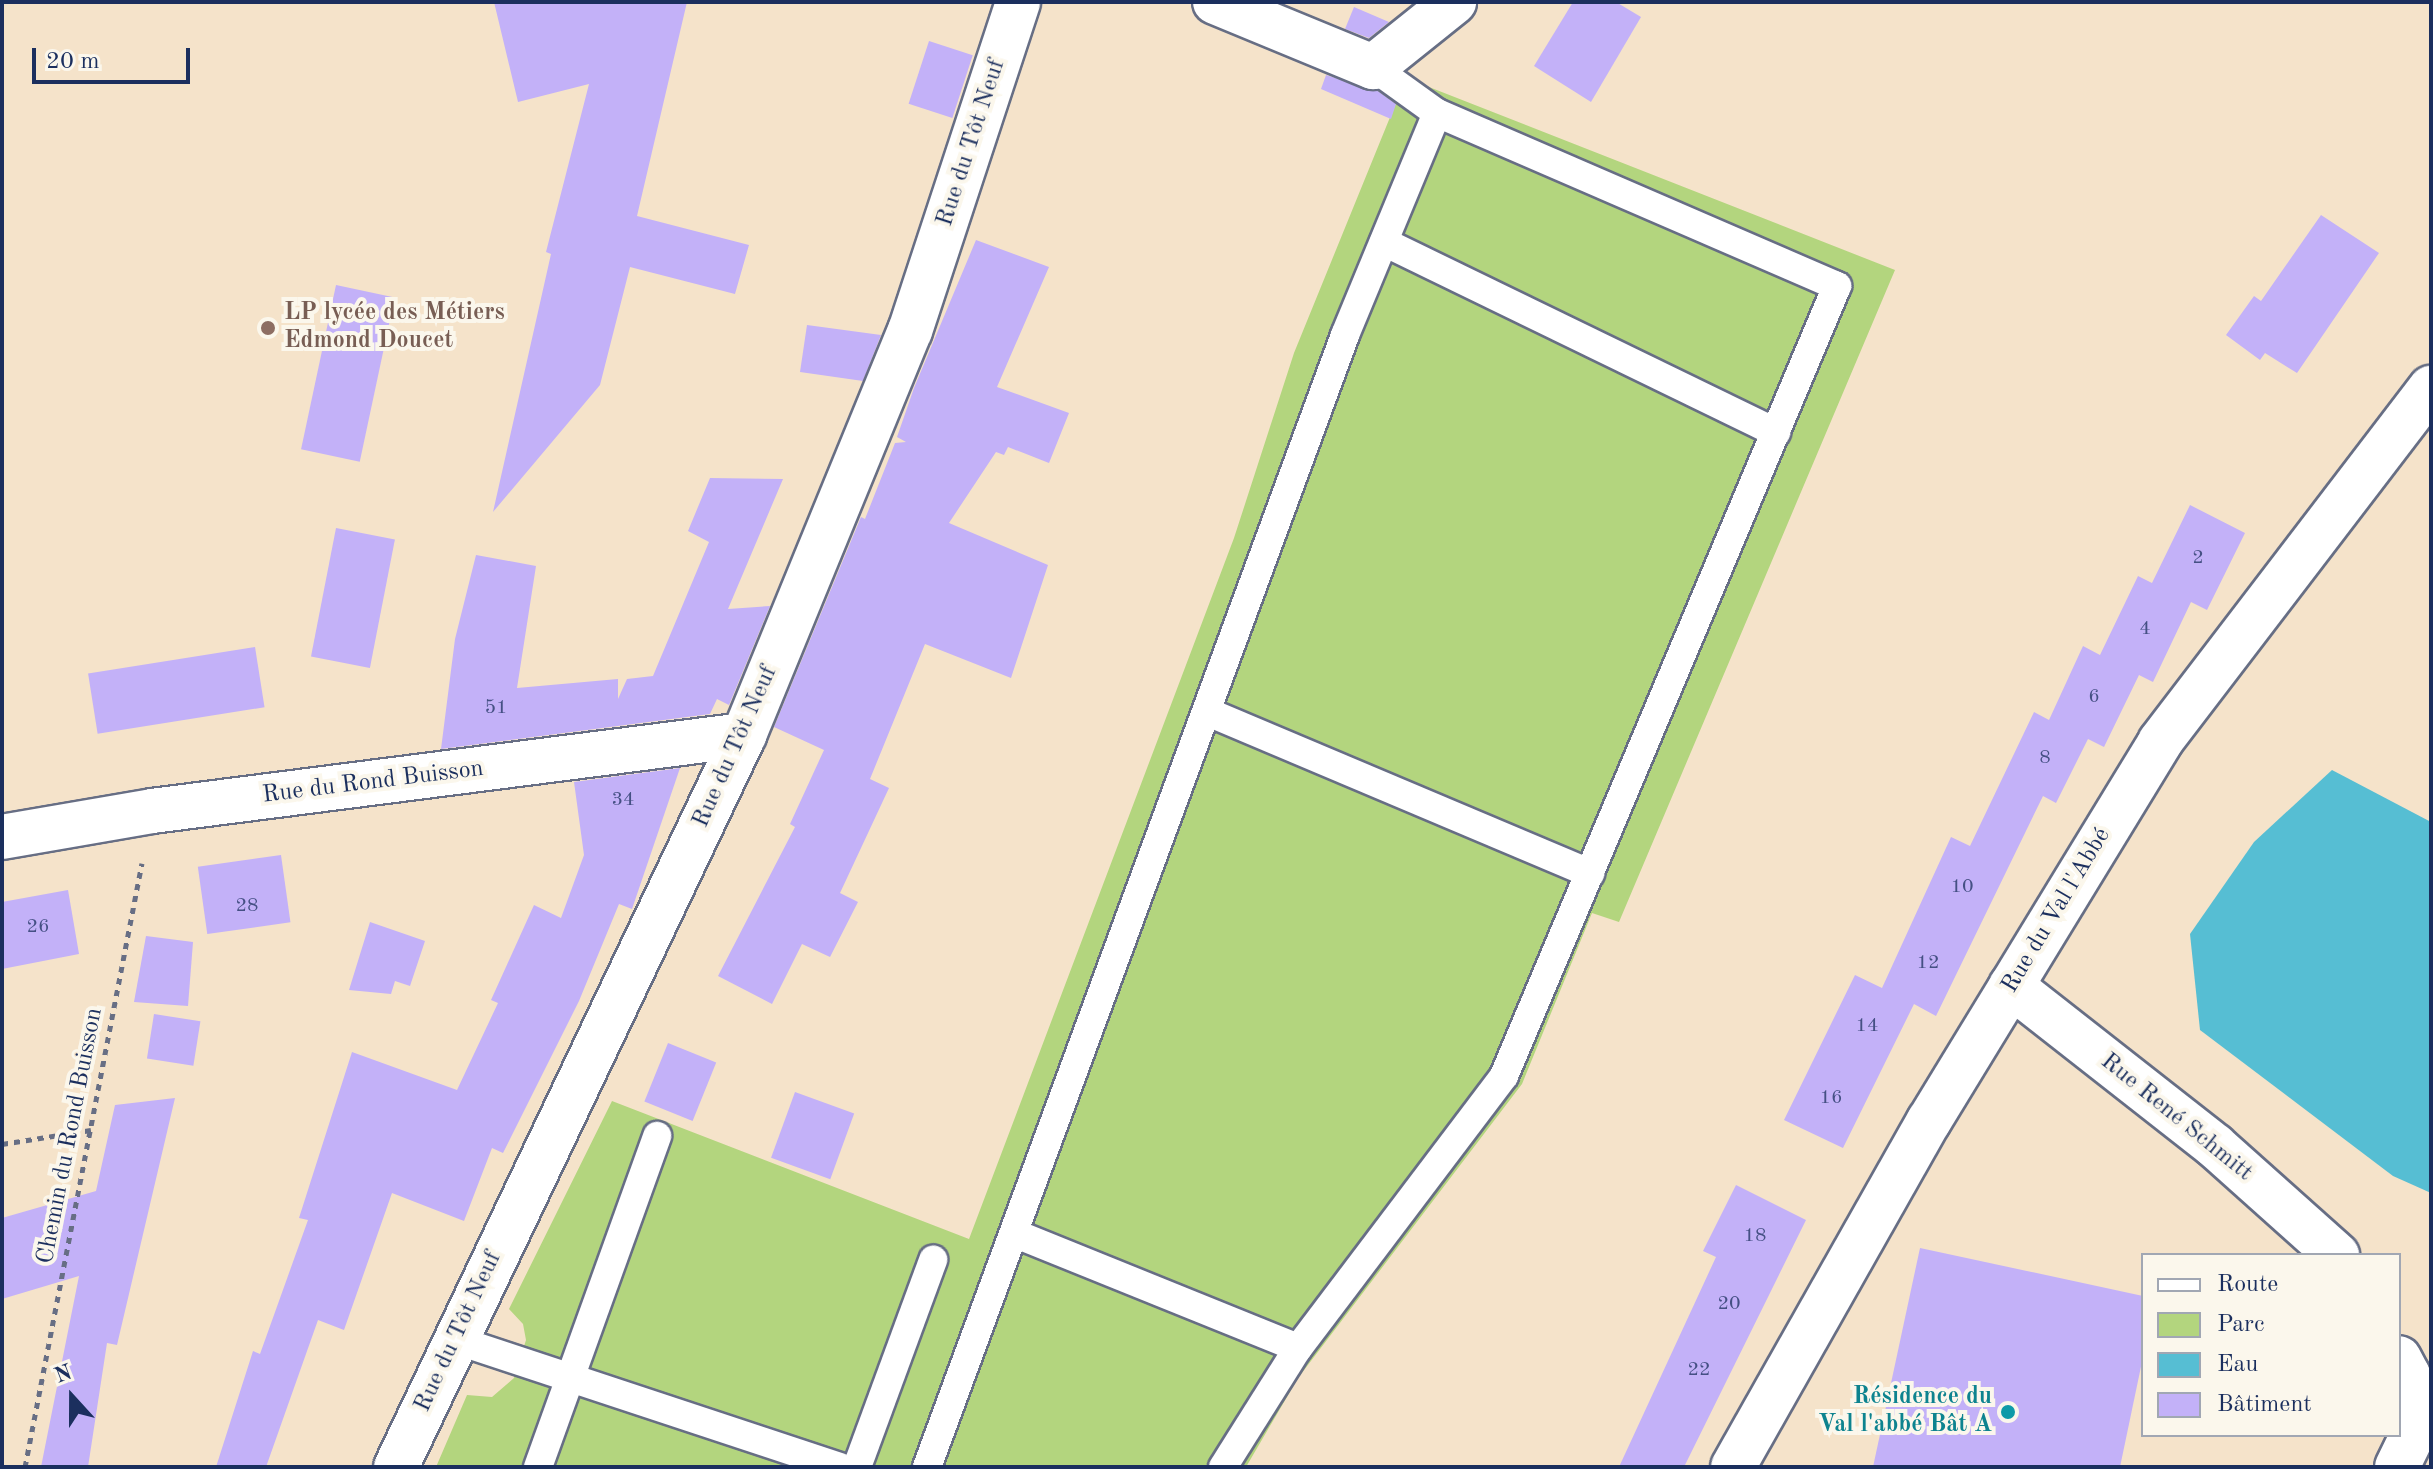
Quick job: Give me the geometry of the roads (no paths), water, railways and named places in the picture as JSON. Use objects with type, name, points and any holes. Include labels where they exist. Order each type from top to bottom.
[{"type":"street","name":"Rue du Tôt Neuf","points":[[396,1467],[744,735],[910,331],[1018,2]]},
{"type":"street","points":[[1215,2],[1373,67],[1454,2]]},
{"type":"street","name":"Rue du Val l'Abbé","points":[[1733,1467],[2011,986],[2160,742],[2431,388]]},
{"type":"street","name":"Rue du Rond Buisson","points":[[2,837],[152,811],[744,735]]},
{"type":"street","name":"Rue René Schmitt","points":[[2011,986],[2215,1146],[2335,1253]]},
{"type":"street","points":[[2397,1467],[2411,1438],[2408,1375],[2401,1362]]},
{"type":"lane","points":[[1223,1467],[1298,1348],[1504,1076],[1837,286],[1437,113],[1373,67]]},
{"type":"lane","points":[[927,1467],[1384,242],[1437,113]]},
{"type":"lane","points":[[1384,242],[1776,432]]},
{"type":"lane","points":[[1208,712],[1590,873]]},
{"type":"lane","points":[[538,1467],[657,1136]]},
{"type":"lane","points":[[1016,1234],[1298,1348]]},
{"type":"lane","points":[[857,1467],[933,1260]]},
{"type":"lane","points":[[456,1340],[839,1467]]},
{"type":"water","points":[[2332,770],[2431,822],[2431,1193],[2393,1176],[2200,1030],[2190,934],[2254,842]]},
{"type":"place","name":"LP lycée des Métiers Edmond Doucet","points":[[268,328]]},
{"type":"place","name":"Résidence du Val l'abbé Bât A","points":[[2008,1412]]}]
